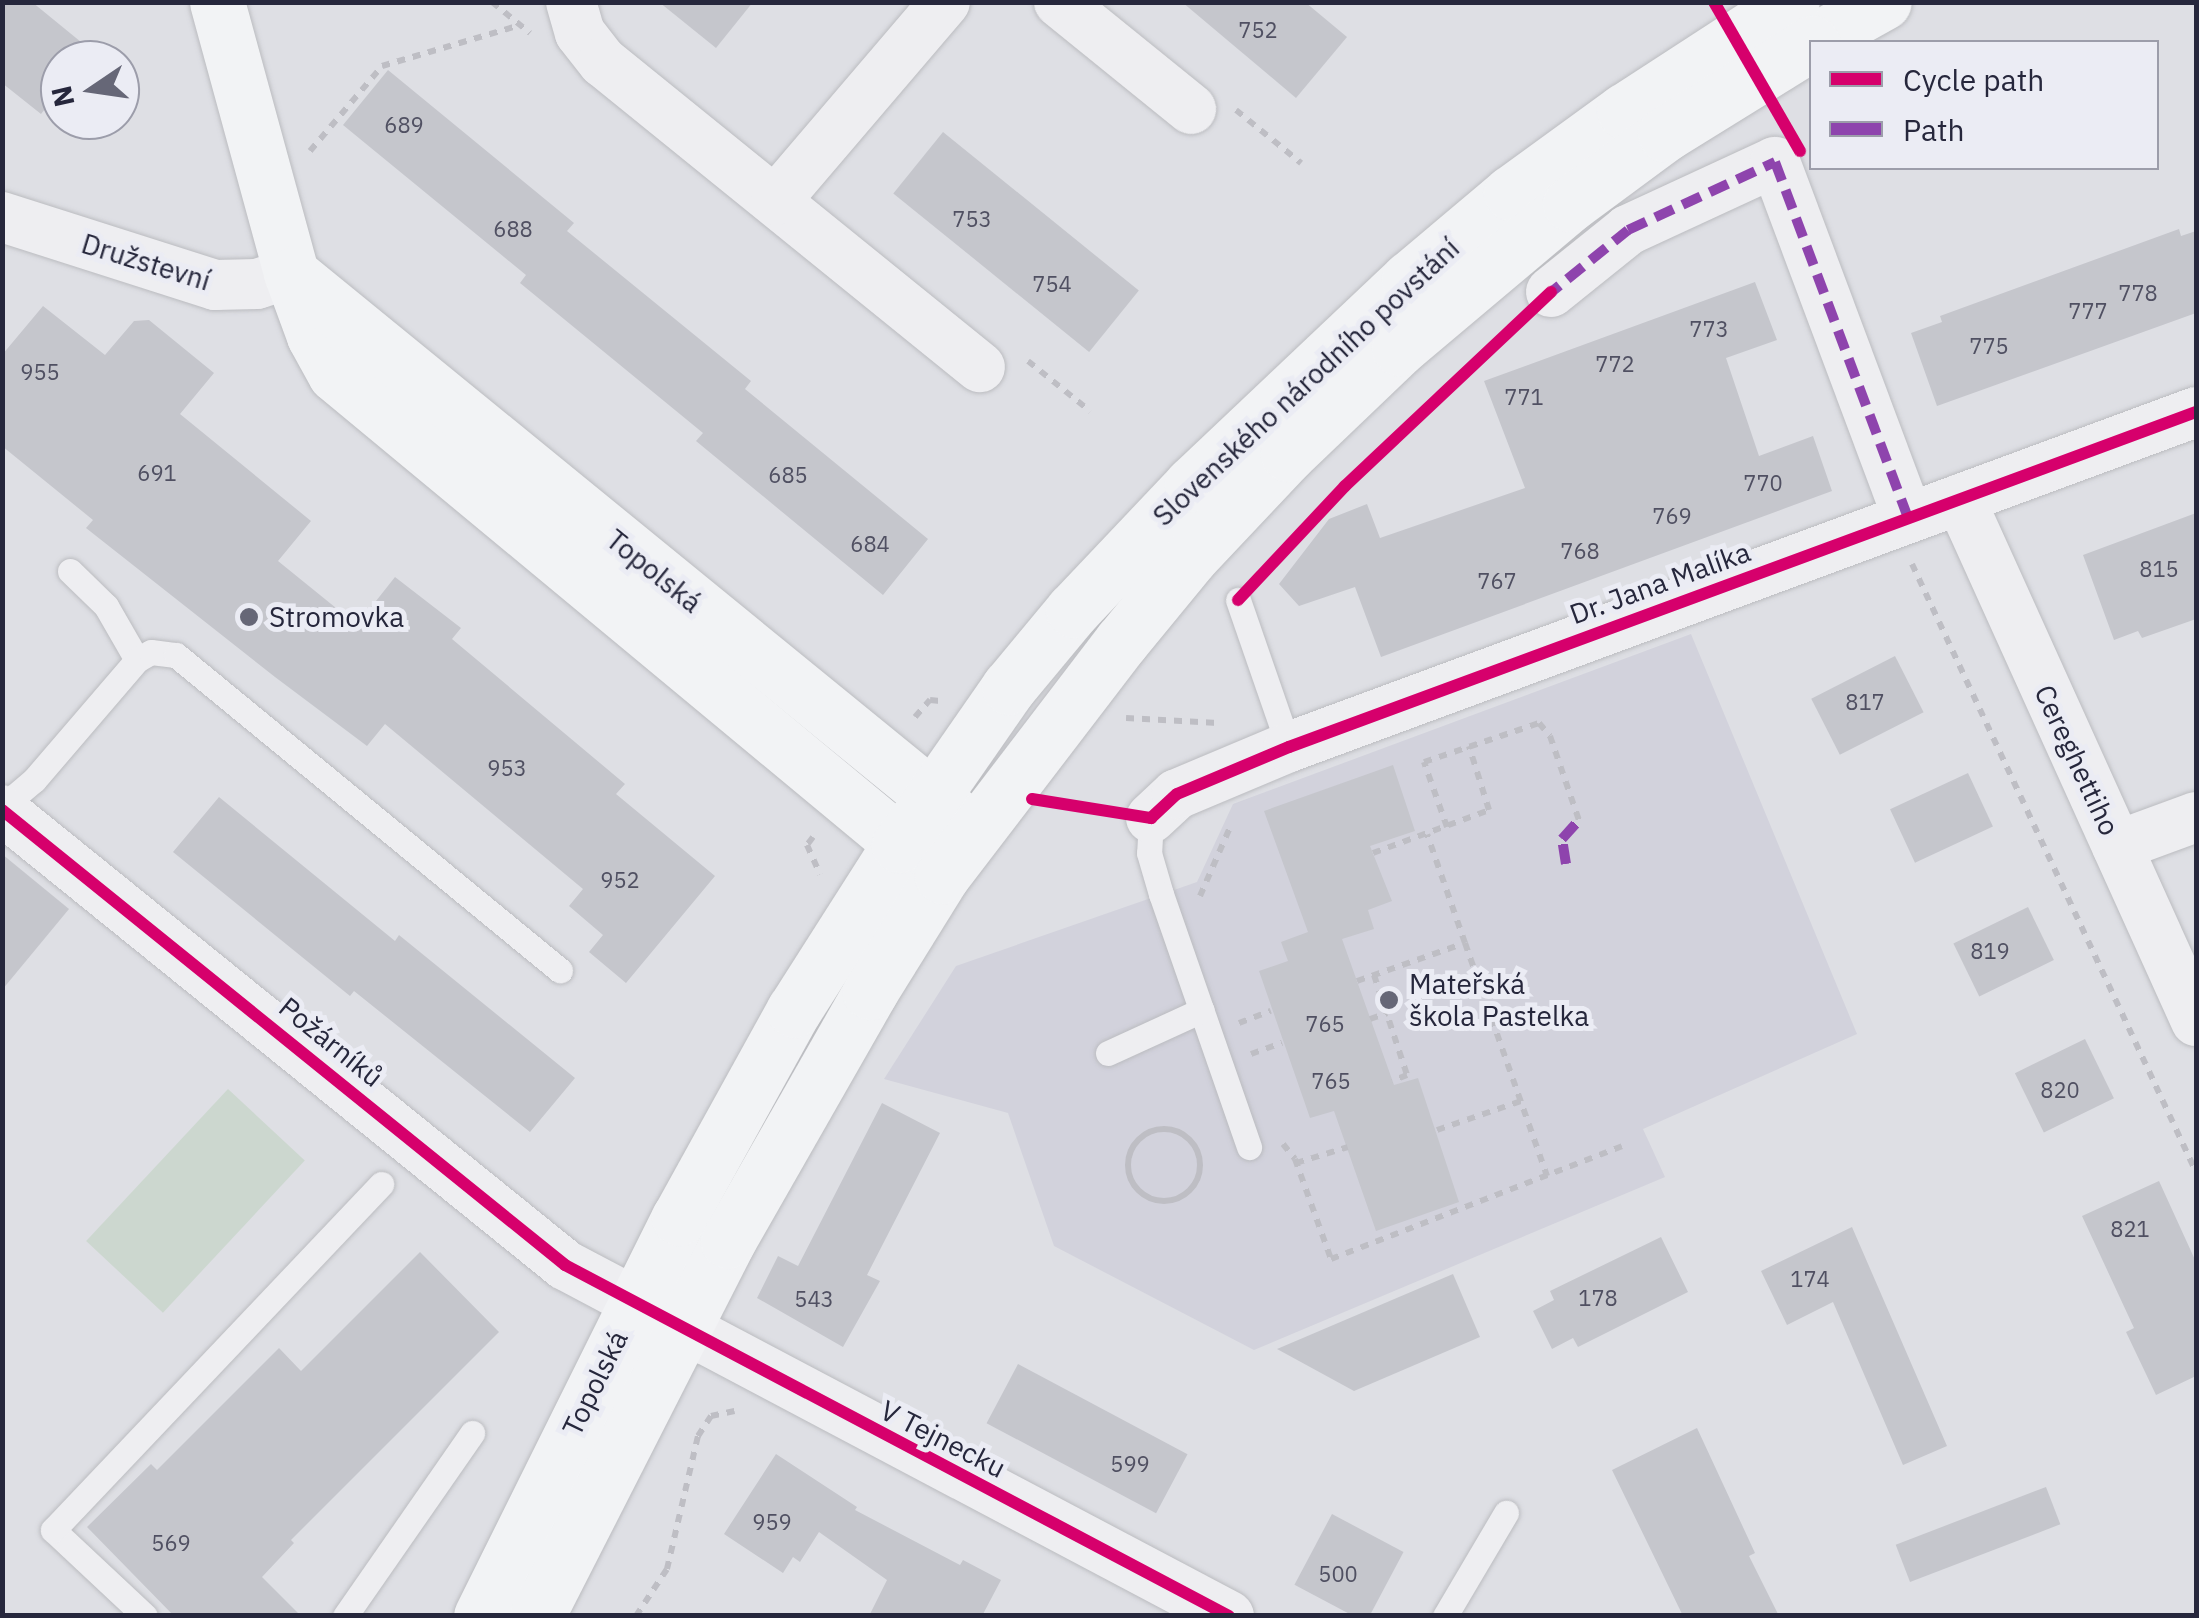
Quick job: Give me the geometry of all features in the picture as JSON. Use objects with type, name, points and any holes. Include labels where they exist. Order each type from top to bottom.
[{"type":"main road","name":"Topolská","points":[[217,2],[291,273],[314,336],[346,386],[899,845],[942,876]]},
{"type":"main road","name":"Slovenského národního povstání","points":[[899,845],[1009,687],[1073,610],[1192,484],[1362,322],[1511,193],[1678,73],[1792,2]]},
{"type":"main road","name":"Slovenského národního povstání","points":[[1817,40],[1884,2]]},
{"type":"main road","name":"Slovenského národního povstání","points":[[976,830],[1190,558],[1340,402],[1570,204],[1665,134],[1809,45]]},
{"type":"main road","name":"Topolská","points":[[291,273],[932,799],[976,830],[942,876],[807,1099],[658,1316],[482,1616]]},
{"type":"main road","name":"Topolská","points":[[537,1616],[658,1316],[794,1010],[899,845]]},
{"type":"street","points":[[572,2],[580,33],[603,62],[776,200],[999,360]]},
{"type":"street","points":[[776,200],[945,2]]},
{"type":"street","points":[[1059,2],[1191,108]]},
{"type":"street","points":[[1551,292],[1628,230],[1776,162],[1908,517]]},
{"type":"street","name":"Družstevní","points":[[2,216],[215,285],[258,284],[291,273]]},
{"type":"street","name":"Dr. Jana Malíka","points":[[1151,818],[1176,794],[1286,737],[2196,412]]},
{"type":"street","name":"Cereghettiho","points":[[1960,499],[2196,1020]]},
{"type":"street","name":"Požárníků","points":[[2,809],[558,1260],[658,1316]]},
{"type":"street","points":[[2117,846],[2196,817]]},
{"type":"street","name":"V Tejnecku","points":[[658,1316],[1229,1616]]},
{"type":"lane","points":[[70,571],[106,606],[137,660],[150,652],[176,655],[560,970]]},
{"type":"lane","points":[[1238,600],[1286,737]]},
{"type":"lane","name":"Požárníků","points":[[2,809],[34,780],[137,660]]},
{"type":"lane","points":[[1151,818],[1149,853],[1249,1148]]},
{"type":"lane","points":[[1108,1053],[1202,1010]]},
{"type":"lane","points":[[145,1616],[53,1530],[380,1184]]},
{"type":"lane","points":[[345,1616],[472,1434]]},
{"type":"lane","points":[[1444,1616],[1506,1513]]},
{"type":"path","points":[[304,158],[382,66],[520,24]]},
{"type":"path","points":[[999,360],[1090,411]]},
{"type":"path","points":[[1918,574],[2196,1172]]},
{"type":"path","points":[[1114,717],[1286,737]]},
{"type":"path","points":[[1446,826],[1424,762],[1543,724],[1579,820]]},
{"type":"path","points":[[1372,853],[1490,810],[1469,746]]},
{"type":"path","points":[[1427,834],[1547,1176]]},
{"type":"path","points":[[1357,981],[1465,943]]},
{"type":"path","points":[[1374,975],[1407,1075],[1392,1081]]},
{"type":"path","points":[[1238,1041],[1233,1025],[1271,1011]]},
{"type":"path","points":[[1370,1019],[1386,1014]]},
{"type":"path","points":[[1244,1056],[1282,1043]]},
{"type":"path","points":[[1437,1130],[1521,1101]]},
{"type":"path","points":[[1163,1128],[1190,1140],[1200,1168],[1186,1194],[1167,1201],[1142,1194],[1131,1180],[1127,1163],[1138,1139],[1163,1128]]},
{"type":"path","points":[[1278,1138],[1296,1163],[1330,1259],[1622,1146]]},
{"type":"path","points":[[1296,1163],[1348,1147]]},
{"type":"path","points":[[636,1616],[667,1569],[704,1424],[719,1411],[738,1412],[760,1372]]},
{"type":"shaded area","name":"Mateřská škola Pastelka","points":[[1691,634],[1857,1034],[1643,1129],[1665,1177],[1254,1350],[1054,1246],[1008,1113],[884,1079],[956,966],[1197,882],[1233,804]]},
{"type":"shaded area","points":[[228,1089],[305,1161],[163,1313],[86,1241]]},
{"type":"building","points":[[2,2],[32,2],[79,40],[40,40],[40,113],[2,83]]},
{"type":"building","points":[[659,2],[753,2],[716,48]]},
{"type":"building","points":[[1182,2],[1305,2],[1347,37],[1296,98]]},
{"type":"building","points":[[388,70],[574,223],[567,231],[751,381],[745,389],[928,539],[883,595],[696,441],[703,433],[520,283],[526,275],[343,125]]},
{"type":"building","points":[[943,132],[1139,291],[1089,352],[893,193]]},
{"type":"building","points":[[2179,229],[2181,236],[2196,231],[2196,313],[1937,406],[1911,333],[1942,322],[1940,316]]},
{"type":"building","points":[[1755,282],[1777,340],[1726,358],[1759,456],[1813,436],[1832,491],[1381,657],[1355,587],[1299,606],[1279,584],[1329,519],[1367,504],[1380,538],[1525,488],[1484,381]]},
{"type":"building","points":[[43,306],[105,355],[134,321],[149,320],[214,373],[180,414],[311,521],[278,561],[357,625],[395,577],[461,628],[452,639],[625,784],[616,794],[715,876],[626,983],[589,952],[603,935],[569,906],[583,889],[385,724],[367,746],[275,677],[86,528],[93,520],[2,446],[2,355]]},
{"type":"building","points":[[2196,513],[2196,619],[2142,638],[2138,631],[2114,640],[2083,555]]},
{"type":"building","points":[[1895,656],[1924,712],[1840,755],[1811,699]]},
{"type":"building","points":[[1393,765],[1415,831],[1370,846],[1392,901],[1368,910],[1374,929],[1342,939],[1394,1085],[1418,1078],[1459,1202],[1376,1231],[1334,1111],[1310,1118],[1259,971],[1288,961],[1281,942],[1308,932],[1264,811]]},
{"type":"building","points":[[1968,773],[1993,826],[1915,863],[1890,809]]},
{"type":"building","points":[[219,797],[395,941],[399,935],[575,1078],[530,1132],[354,991],[350,996],[173,852]]},
{"type":"building","points":[[2,854],[69,909],[2,990]]},
{"type":"building","points":[[2028,907],[2054,960],[1979,996],[1953,943]]},
{"type":"building","points":[[2085,1039],[2114,1098],[2044,1133],[2015,1073]]},
{"type":"building","points":[[882,1103],[940,1133],[867,1275],[880,1281],[843,1347],[757,1298],[778,1256],[798,1266]]},
{"type":"building","points":[[2159,1181],[2196,1262],[2196,1376],[2156,1395],[2126,1332],[2134,1328],[2082,1216]]},
{"type":"building","points":[[1852,1227],[1947,1446],[1903,1465],[1833,1302],[1787,1325],[1761,1271]]},
{"type":"building","points":[[1661,1237],[1688,1292],[1578,1347],[1573,1338],[1552,1349],[1533,1311],[1554,1300],[1550,1291]]},
{"type":"building","points":[[420,1252],[499,1332],[291,1540],[294,1543],[262,1577],[301,1616],[174,1616],[87,1527],[151,1464],[157,1470],[279,1348],[301,1371]]},
{"type":"building","points":[[1453,1274],[1480,1337],[1354,1391],[1277,1349]]},
{"type":"building","points":[[1018,1364],[1188,1454],[1156,1513],[987,1423]]},
{"type":"building","points":[[1697,1428],[1755,1553],[1749,1556],[1779,1616],[1683,1616],[1612,1470]]},
{"type":"building","points":[[776,1454],[857,1507],[855,1510],[960,1565],[963,1560],[1001,1580],[982,1616],[869,1616],[887,1580],[819,1532],[800,1562],[793,1557],[783,1573],[724,1534]]},
{"type":"building","points":[[2046,1487],[2060,1524],[1910,1582],[1896,1545]]},
{"type":"building","points":[[1332,1514],[1404,1552],[1370,1616],[1353,1616],[1294,1585]]},
{"type":"marked path","points":[[1544,298],[1628,230],[1775,162],[1908,517]]},
{"type":"marked path","points":[[1566,864],[1562,839],[1579,820]]},
{"type":"cycle path","points":[[1714,2],[1800,151]]},
{"type":"cycle path","points":[[1238,600],[1345,486],[1551,292]]},
{"type":"cycle path","points":[[1032,799],[1151,818],[1177,794],[1289,747],[2196,412]]},
{"type":"cycle path","points":[[2,810],[565,1265],[1229,1616]]},
{"type":"place","name":"Stromovka","points":[[249,617]]},
{"type":"place","name":"Mateřská škola Pastelka","points":[[1389,1000]]}]
